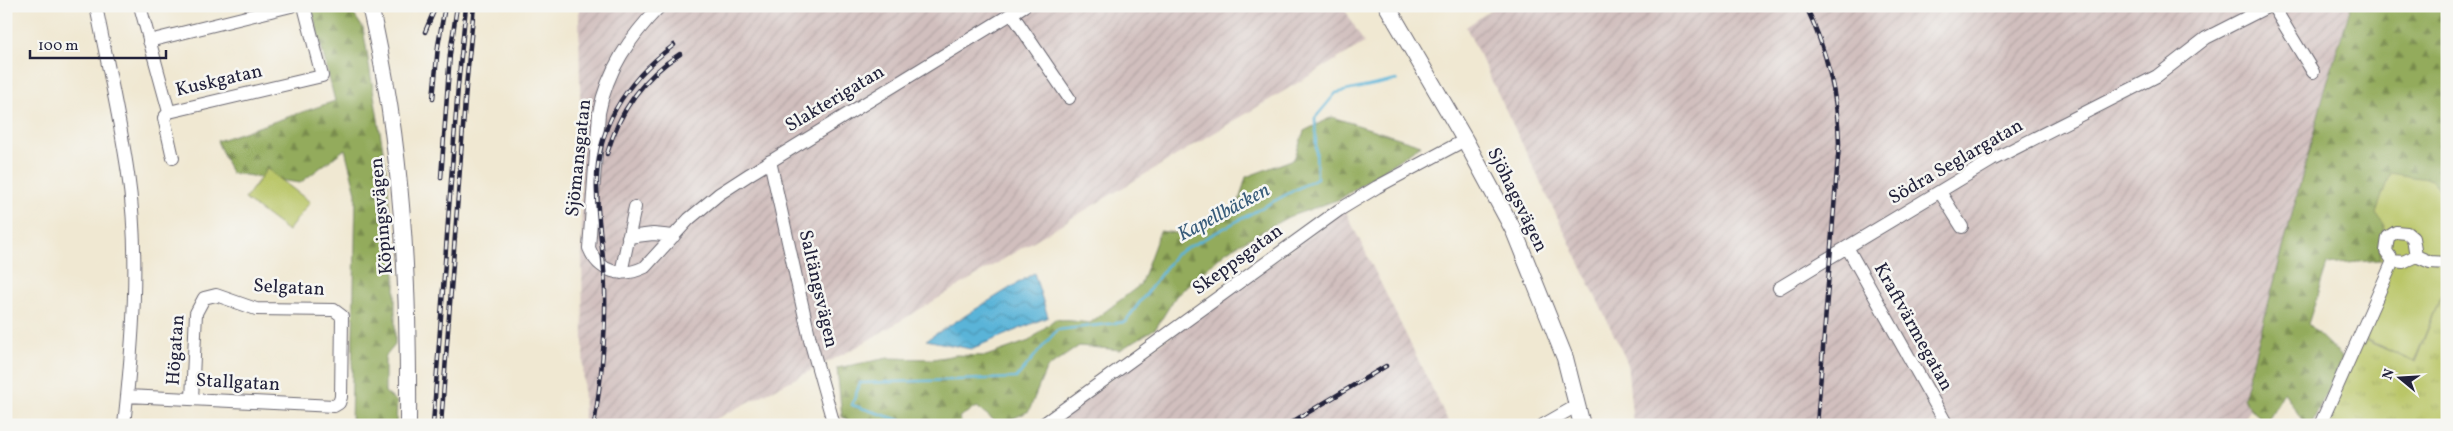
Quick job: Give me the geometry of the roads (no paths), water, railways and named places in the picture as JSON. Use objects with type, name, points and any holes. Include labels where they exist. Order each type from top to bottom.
[{"type":"main road","name":"Köpingsvägen","points":[[370,6],[394,130],[402,204],[408,300],[408,425]]},
{"type":"main road","name":"Sjöhagsvägen","points":[[1387,6],[1465,140],[1514,231],[1565,358],[1582,425]]},
{"type":"street","points":[[96,6],[122,141],[131,206],[133,299],[128,396],[124,425]]},
{"type":"street","name":"Kuskgatan","points":[[140,6],[148,41],[169,112],[322,76],[304,6]]},
{"type":"street","points":[[148,41],[291,6]]},
{"type":"street","name":"Sjömansgatan","points":[[626,272],[617,274],[599,264],[589,248],[599,113],[612,69],[627,44],[660,6]]},
{"type":"street","name":"Slakterigatan","points":[[626,272],[644,267],[689,220],[719,194],[1024,6]]},
{"type":"street","points":[[2271,6],[2313,72]]},
{"type":"street","name":"Södra Seglargatan","points":[[1779,288],[2003,154],[2157,76],[2206,38],[2271,6]]},
{"type":"street","points":[[1012,14],[1069,98]]},
{"type":"street","points":[[169,112],[164,118],[173,158]]},
{"type":"street","name":"Skeppsgatan","points":[[1042,425],[1339,210],[1377,187],[1465,140]]},
{"type":"street","name":"Saltängsvägen","points":[[770,161],[810,340],[834,425]]},
{"type":"street","points":[[1940,192],[1962,227]]},
{"type":"street","points":[[626,272],[628,237],[635,207]]},
{"type":"street","points":[[2416,256],[2413,238],[2407,233],[2396,232],[2388,237],[2385,247],[2387,256],[2393,262],[2403,262],[2416,256],[2430,262],[2447,263]]},
{"type":"street","points":[[628,237],[653,234],[674,236]]},
{"type":"street","name":"Kraftvärmegatan","points":[[1847,247],[1946,425]]},
{"type":"street","points":[[2320,425],[2393,262]]},
{"type":"street","name":"Selgatan","points":[[200,304],[211,295],[256,309],[334,310],[342,316],[343,324],[341,397]]},
{"type":"street","name":"Högatan","points":[[192,399],[196,313],[200,304]]},
{"type":"street","name":"Stallgatan","points":[[128,396],[334,406],[339,403],[341,397]]},
{"type":"street","points":[[1543,425],[1578,405]]},
{"type":"water","points":[[1034,273],[1048,317],[971,349],[926,340]]},
{"type":"waterway","name":"Kapellbäcken","points":[[915,425],[852,405],[860,383],[1016,378],[1057,330],[1125,322],[1176,254],[1317,178],[1315,118],[1336,93],[1397,80]]},
{"type":"railway","points":[[425,32],[436,6]]},
{"type":"railway","points":[[433,99],[438,46],[445,6]]},
{"type":"railway","points":[[441,178],[450,54],[457,6]]},
{"type":"railway","points":[[433,425],[458,86],[466,6]]},
{"type":"railway","points":[[441,425],[466,87],[474,6]]},
{"type":"railway","points":[[1806,6],[1820,40],[1830,73],[1834,90],[1839,144],[1817,425]]},
{"type":"railway","points":[[594,425],[605,325],[605,280],[597,193],[597,170],[601,148],[607,128],[627,91],[656,59],[674,45]]},
{"type":"railway","points":[[607,154],[618,124],[634,97],[655,73],[680,54]]},
{"type":"railway","points":[[1287,425],[1386,366]]}]
